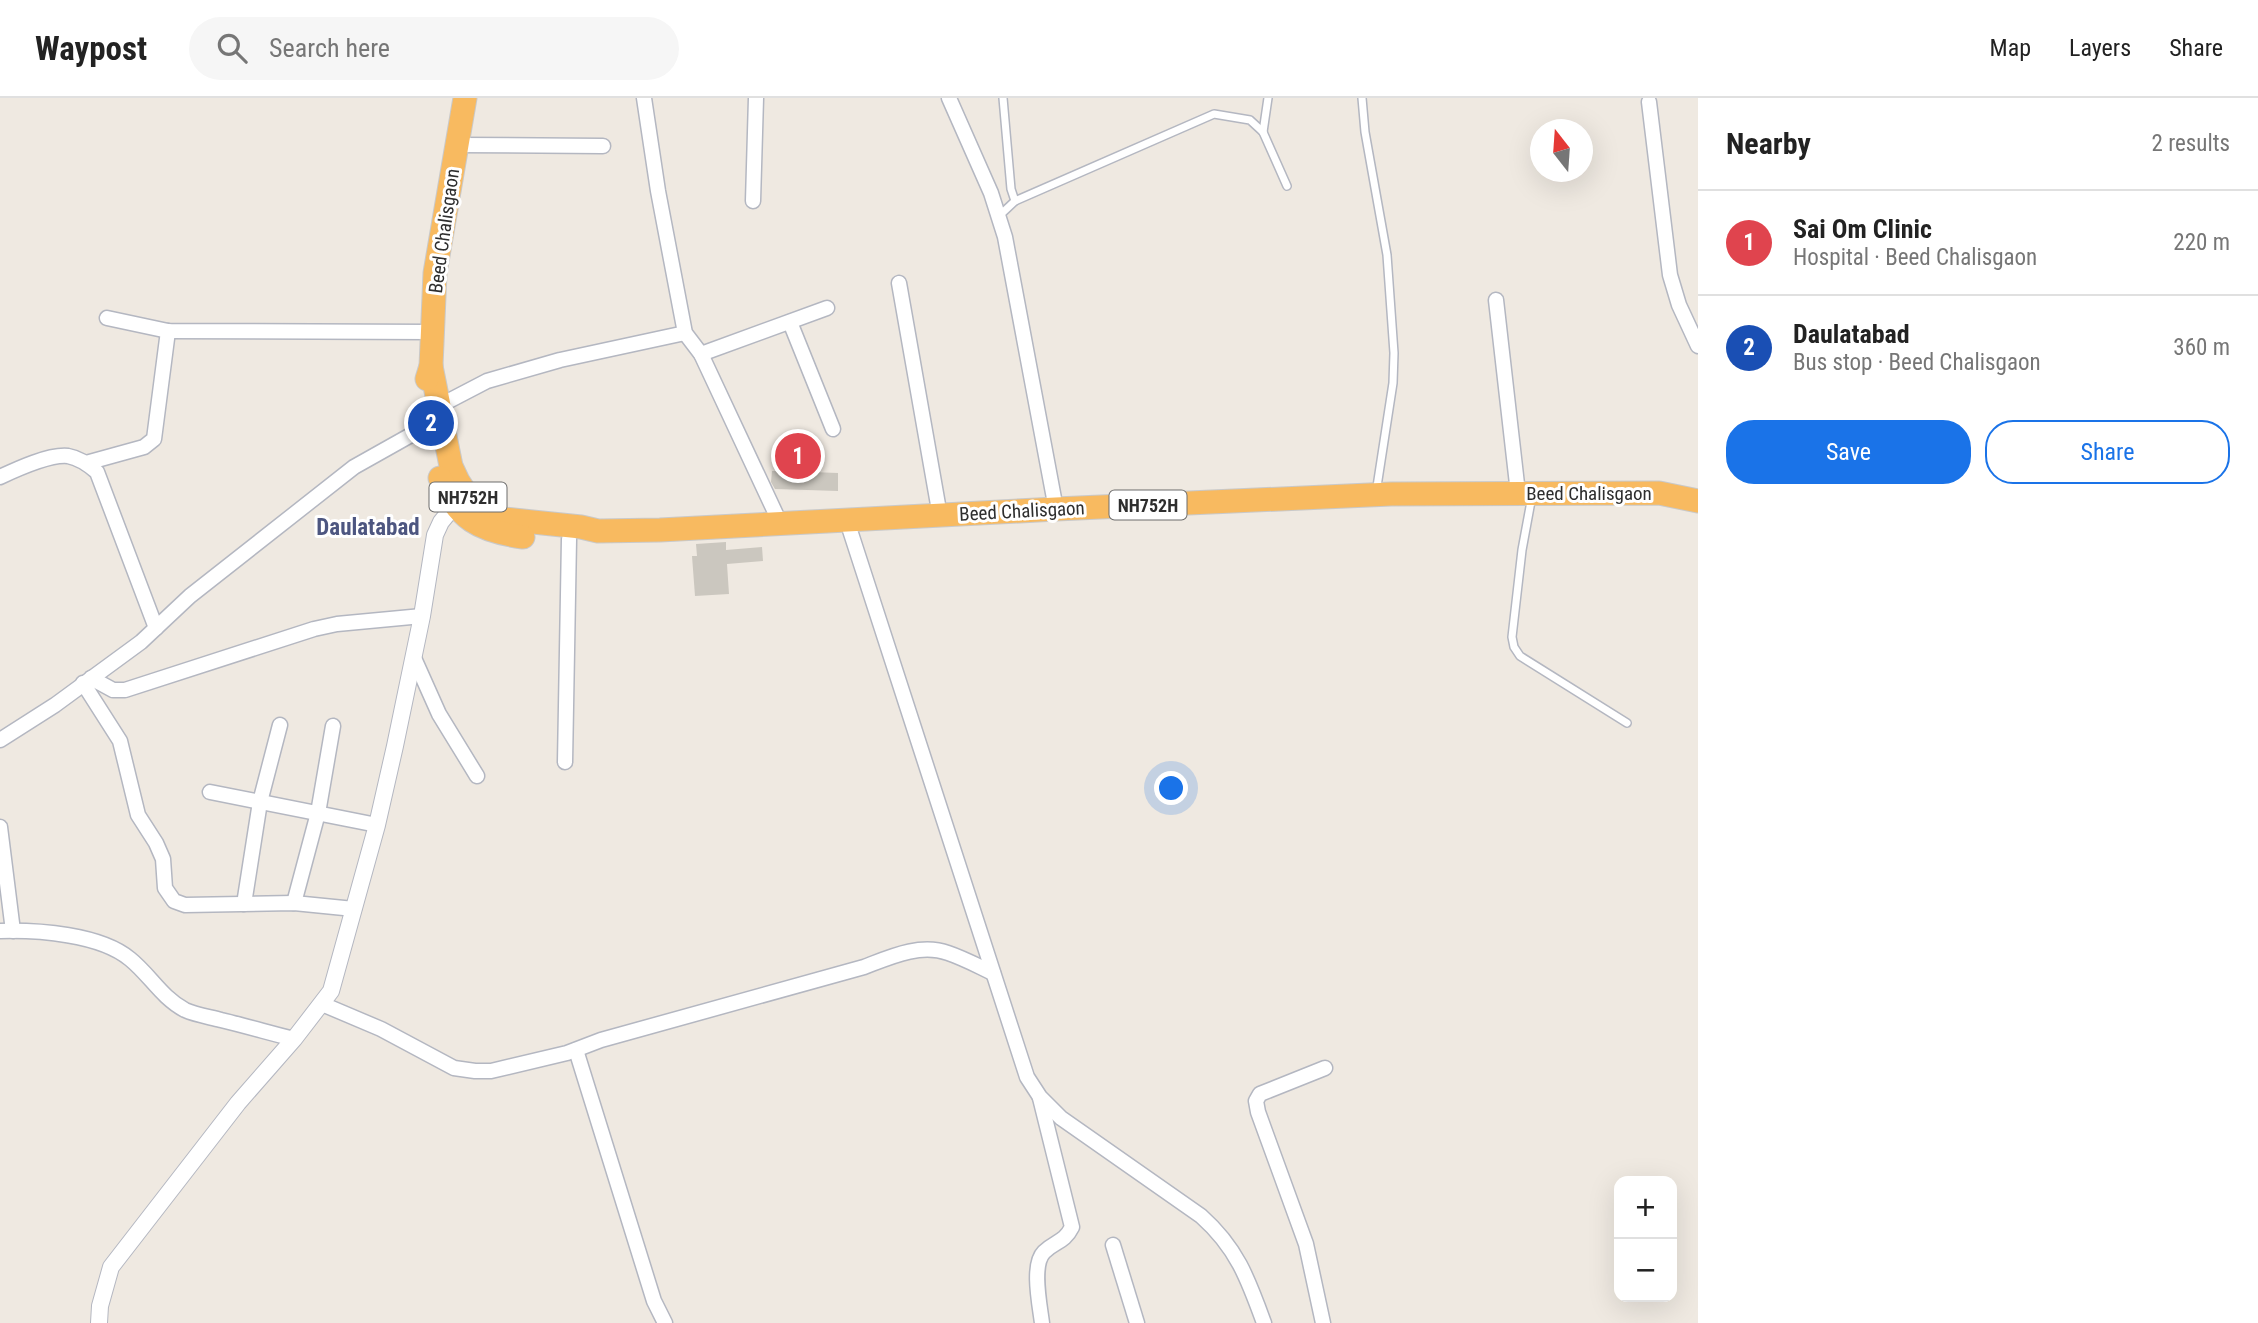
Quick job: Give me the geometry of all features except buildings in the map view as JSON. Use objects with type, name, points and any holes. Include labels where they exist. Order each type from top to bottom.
[{"type":"highway","name":"Beed Chalisgaon","points":[[465,98],[435,273],[431,366],[424,397],[427,426],[438,473],[454,506],[474,523],[497,533],[528,538],[569,539],[598,531]]},
{"type":"highway","name":"Beed Chalisgaon","points":[[431,366],[451,466],[471,501],[504,519],[598,531],[781,525],[1056,509],[1375,495],[1659,493],[1698,502]]},
{"type":"street","points":[[644,98],[658,191],[685,333],[701,354],[781,525]]},
{"type":"street","points":[[753,201],[756,98]]},
{"type":"street","points":[[949,98],[1005,237],[1056,509]]},
{"type":"street","points":[[1649,102],[1670,275],[1679,305],[1698,346]]},
{"type":"street","points":[[457,145],[603,146]]},
{"type":"street","points":[[899,282],[940,516]]},
{"type":"street","points":[[1496,300],[1525,493]]},
{"type":"street","points":[[701,354],[827,308]]},
{"type":"street","points":[[107,318],[168,331],[432,332]]},
{"type":"street","points":[[790,322],[833,429]]},
{"type":"street","points":[[86,463],[144,447],[154,439],[168,331]]},
{"type":"street","points":[[439,406],[487,381],[560,360],[685,333]]},
{"type":"street","points":[[0,740],[141,642],[190,596],[354,467],[427,426]]},
{"type":"street","points":[[0,477],[43,460],[68,456],[86,463],[97,472],[156,628]]},
{"type":"street","points":[[99,1323],[100,1306],[111,1267],[238,1103],[294,1039],[331,991],[377,825],[414,658],[435,535],[454,506]]},
{"type":"street","points":[[848,521],[1027,1077],[1040,1097],[1061,1118],[1201,1216],[1221,1234],[1245,1273],[1264,1323]]},
{"type":"street","points":[[565,762],[569,539]]},
{"type":"street","points":[[87,681],[113,690],[125,690],[314,629],[337,624],[422,616]]},
{"type":"street","points":[[414,658],[445,725],[477,776]]},
{"type":"street","points":[[87,681],[120,741],[138,815],[160,849],[165,888],[174,901],[185,905],[294,904],[354,909]]},
{"type":"street","points":[[244,904],[260,802],[280,725]]},
{"type":"street","points":[[294,904],[318,813],[333,726]]},
{"type":"street","points":[[210,792],[377,825]]},
{"type":"street","points":[[0,827],[6,931],[57,934],[91,941],[116,950],[130,959],[162,994],[188,1011],[294,1039]]},
{"type":"street","points":[[322,1004],[381,1029],[454,1068],[491,1071],[576,1050],[601,1040],[864,967],[902,953],[927,949],[947,952],[993,973]]},
{"type":"street","points":[[576,1050],[654,1301],[664,1323]]},
{"type":"street","points":[[1323,1323],[1306,1244],[1256,1101],[1260,1094],[1325,1068]]},
{"type":"street","points":[[1040,1097],[1072,1227],[1066,1239],[1044,1252],[1040,1259],[1037,1274],[1042,1323]]},
{"type":"street","points":[[1113,1245],[1137,1323]]},
{"type":"lane","points":[[1003,98],[1011,189],[1015,201]]},
{"type":"lane","points":[[1263,132],[1268,98]]},
{"type":"lane","points":[[1362,98],[1364,132],[1387,255],[1394,353],[1393,383],[1375,495]]},
{"type":"lane","points":[[998,216],[1015,201],[1214,114],[1250,120],[1263,132],[1287,186]]},
{"type":"lane","points":[[1525,493],[1522,550],[1512,637],[1514,647],[1520,656],[1627,723]]},
{"type":"place","name":"Daulatabad","points":[[431,423]]},
{"type":"place","name":"Sai Om Clinic","points":[[798,456]]},
{"type":"district","name":"Daulatabad","points":[[368,527]]}]
